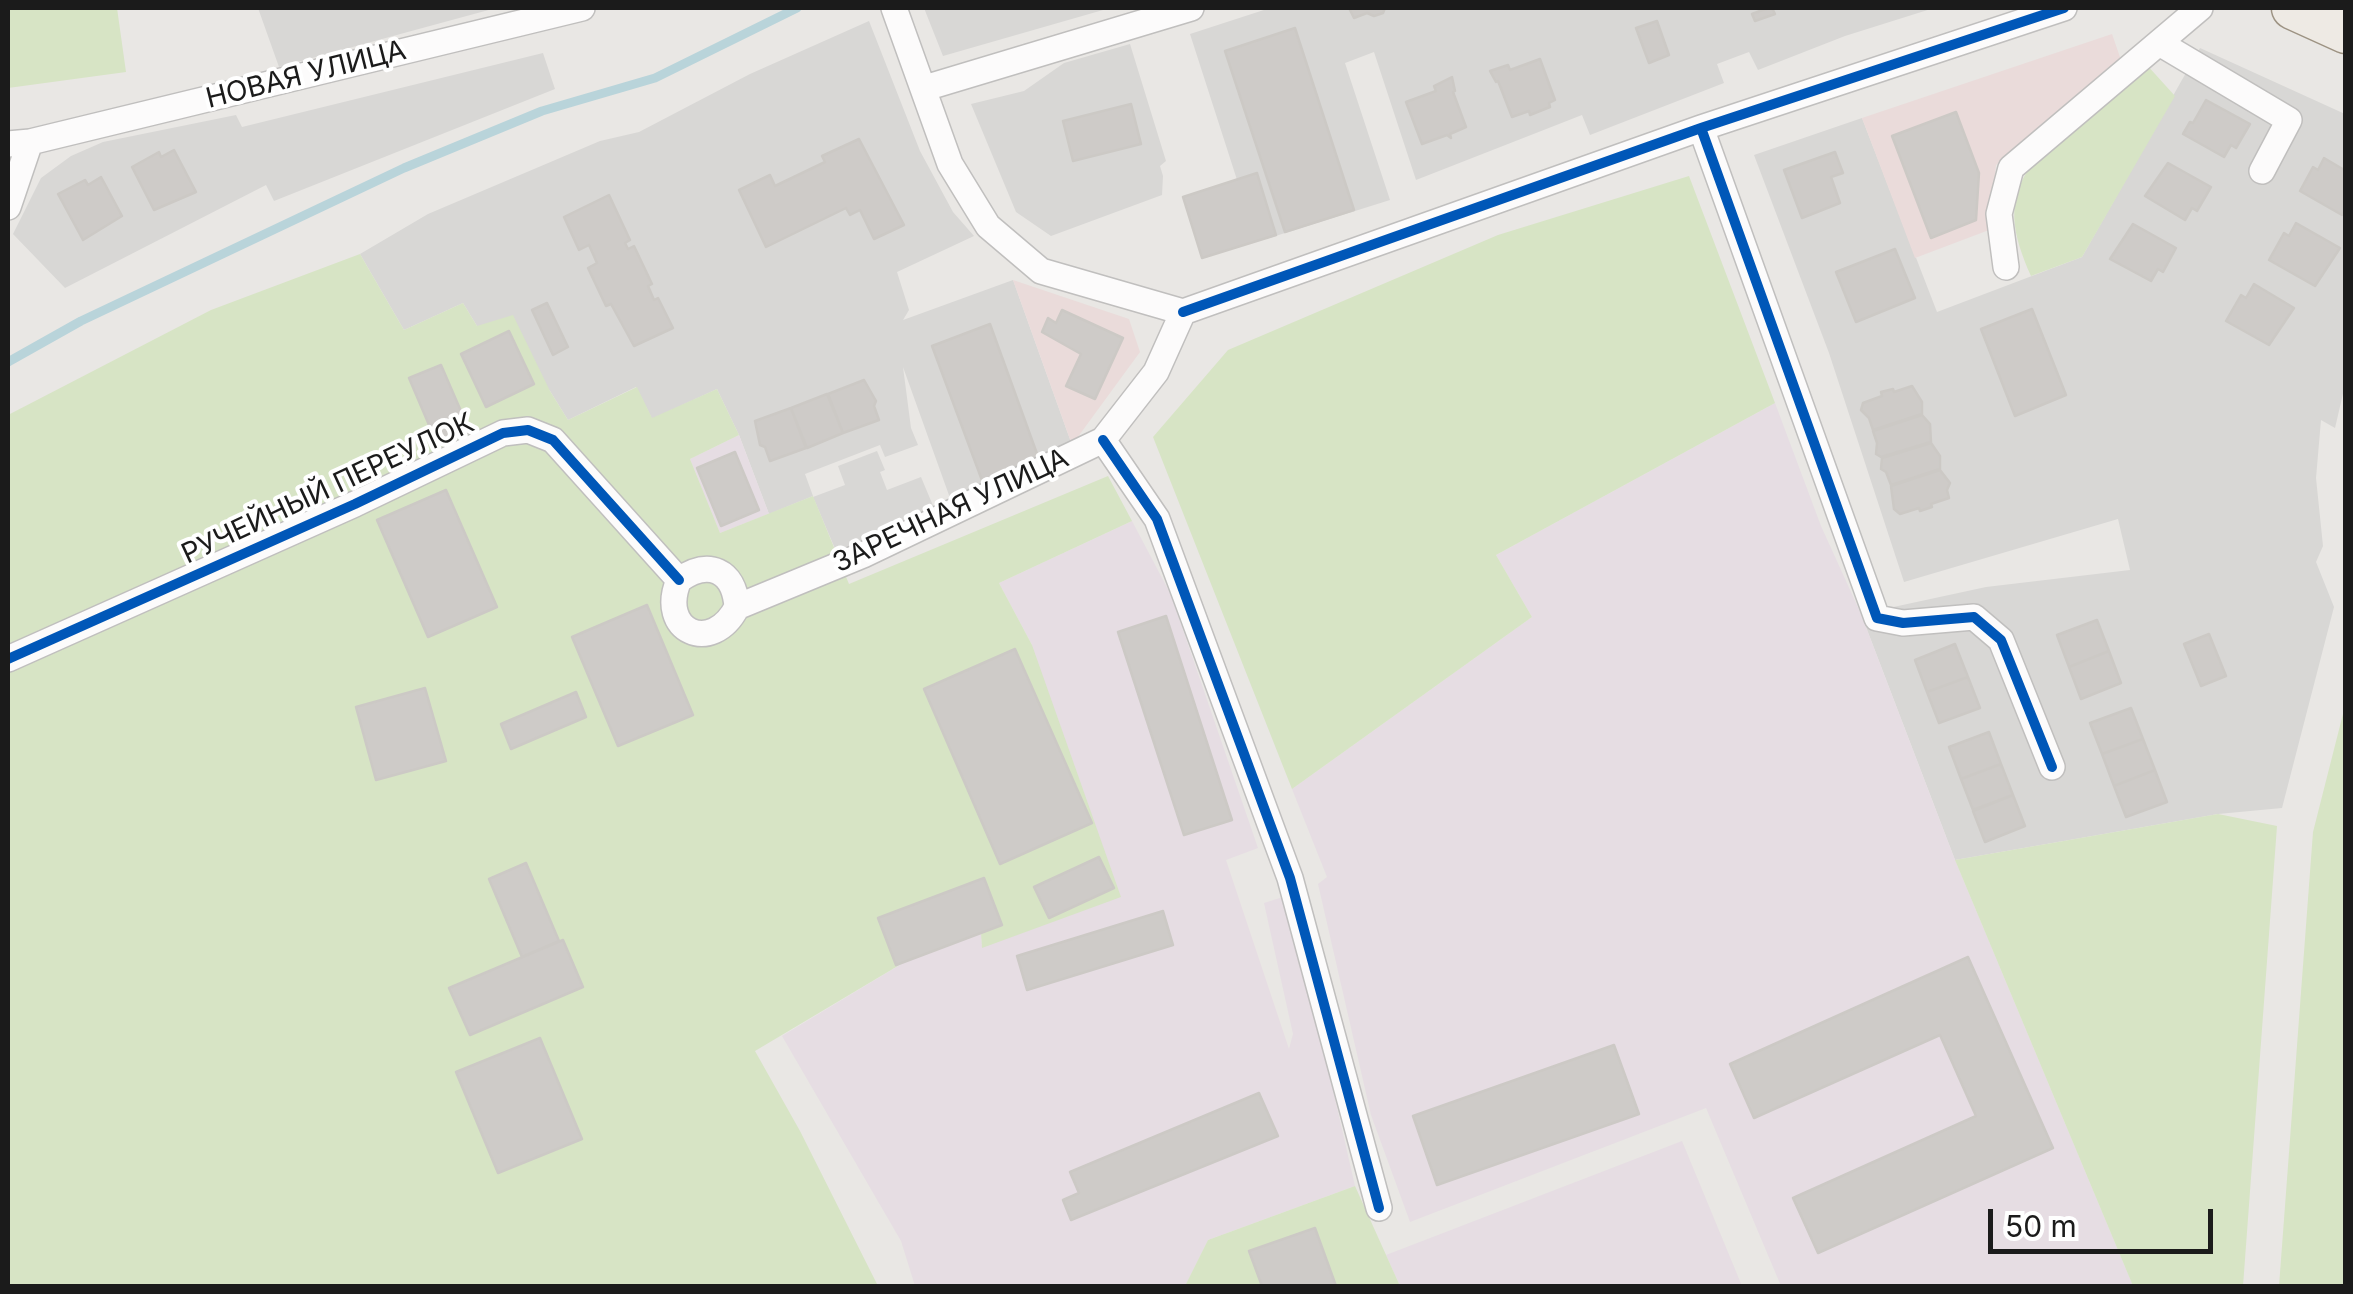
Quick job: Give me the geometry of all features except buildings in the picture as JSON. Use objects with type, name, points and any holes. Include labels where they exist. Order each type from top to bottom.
[{"type":"main road","points":[[2293,8],[2346,32]]},
{"type":"street","name":"НОВАЯ УЛИЦА","points":[[8,207],[19,143],[582,8]]},
{"type":"street","points":[[894,8],[950,164],[988,226],[1042,271],[1182,312],[1700,128],[2064,8]]},
{"type":"street","points":[[925,88],[1191,8]]},
{"type":"street","points":[[2006,267],[1999,214],[2011,168],[2200,8]]},
{"type":"street","points":[[2161,44],[2289,120],[2262,171]]},
{"type":"street","points":[[1700,128],[1877,618],[1903,623],[1974,617],[2001,640],[2052,768]]},
{"type":"street","name":"ЗАРЕЧНАЯ УЛИЦА","points":[[679,580],[671,598],[675,618],[690,632],[710,634],[728,625],[737,607],[863,555],[1103,440],[1156,372],[1182,312]]},
{"type":"street","name":"РУЧЕЙНЫЙ ПЕРЕУЛОК","points":[[8,659],[355,504],[503,433],[516,431],[528,430],[552,440],[679,580]]},
{"type":"street","points":[[1103,440],[1157,519],[1290,878],[1379,1208]]},
{"type":"street","points":[[679,580],[693,570],[710,569],[726,576],[736,590],[737,607]]},
{"type":"shaded area","points":[[258,8],[496,8],[279,67]]},
{"type":"shaded area","points":[[924,8],[1110,8],[943,56]]},
{"type":"shaded area","points":[[1270,8],[1934,8],[1845,36],[1758,70],[1749,52],[1717,64],[1724,83],[1590,135],[1582,115],[1416,180],[1374,52],[1345,63],[1390,200],[1266,239],[1248,183],[1239,186],[1190,34]]},
{"type":"shaded area","points":[[869,21],[920,151],[953,212],[974,236],[897,272],[909,310],[903,320],[1013,280],[1072,445],[1050,461],[950,498],[903,367],[911,428],[918,445],[885,457],[880,445],[805,474],[813,496],[769,514],[717,389],[652,419],[636,387],[568,420],[550,391],[477,326],[463,303],[404,330],[360,254],[428,214],[600,141],[639,132],[750,74]]},
{"type":"shaded area","points":[[2112,34],[2121,60],[1996,165],[1989,230],[1915,258],[1862,118]]},
{"type":"shaded area","points":[[1130,44],[1166,161],[1160,166],[1162,195],[1051,236],[1016,212],[971,104],[1024,91],[1064,63]]},
{"type":"shaded area","points":[[2200,48],[2345,114],[2345,385],[2335,428],[2321,420],[2316,478],[2323,546],[2316,562],[2334,607],[2282,808],[2218,814],[1955,860],[1861,614],[1986,587],[2130,570],[2118,519],[1904,582],[1829,353],[1754,155],[1862,118],[1937,312],[2082,257]]},
{"type":"shaded area","points":[[543,53],[555,89],[274,201],[266,185],[65,288],[13,234],[41,178],[71,156],[103,142],[236,115],[242,127]]},
{"type":"shaded area","points":[[1013,280],[1129,319],[1140,352],[1072,445]]},
{"type":"shaded area","points":[[1775,403],[1955,860],[2133,1286],[1781,1286],[1706,1108],[1410,1222],[1371,1115],[1318,884],[1327,877],[1292,789],[1532,617],[1496,555]]},
{"type":"shaded area","points":[[739,435],[769,514],[720,533],[690,459]]},
{"type":"shaded area","points":[[877,451],[885,470],[880,472],[887,490],[921,477],[934,508],[836,551],[813,497],[845,485],[838,466]]},
{"type":"shaded area","points":[[1132,521],[1171,595],[1258,848],[1226,860],[1289,1049],[1293,1034],[1264,903],[1283,897],[1310,990],[1355,1186],[1208,1240],[1185,1286],[915,1286],[901,1241],[782,1036],[981,916],[982,947],[1032,645],[999,583]]},
{"type":"shaded area","points":[[1682,1141],[1742,1286],[1400,1286],[1386,1255]]},
{"type":"green space","points":[[8,8],[117,8],[126,72],[8,88]]},
{"type":"green space","points":[[2146,64],[2175,96],[2082,257],[2031,276],[2014,218],[2024,177],[2033,163]]},
{"type":"green space","points":[[1689,176],[1775,403],[1496,555],[1532,617],[1292,789],[1153,437],[1228,350],[1498,235]]},
{"type":"green space","points":[[360,254],[404,330],[463,303],[477,326],[513,315],[568,420],[637,387],[652,418],[717,389],[739,435],[690,459],[720,533],[813,496],[849,584],[1108,476],[1132,521],[999,583],[1032,645],[1121,897],[982,948],[980,917],[755,1051],[878,1286],[8,1286],[8,415],[211,310]]},
{"type":"green space","points":[[2345,706],[2345,1286],[2279,1286],[2313,832]]},
{"type":"green space","points":[[2218,814],[2277,826],[2243,1286],[2133,1286],[1955,860]]},
{"type":"green space","points":[[1355,1186],[1400,1286],[1185,1286],[1208,1240]]},
{"type":"waterway","points":[[8,362],[81,321],[404,168],[542,111],[655,78],[797,8]]},
{"type":"cycle path","points":[[1183,312],[1701,128],[2064,8]]},
{"type":"cycle path","points":[[1701,128],[1877,618],[1903,623],[1974,617],[2001,640],[2052,767]]},
{"type":"cycle path","points":[[8,659],[355,504],[503,433],[528,430],[553,440],[679,580]]},
{"type":"cycle path","points":[[1103,440],[1157,519],[1290,878],[1379,1208]]}]
